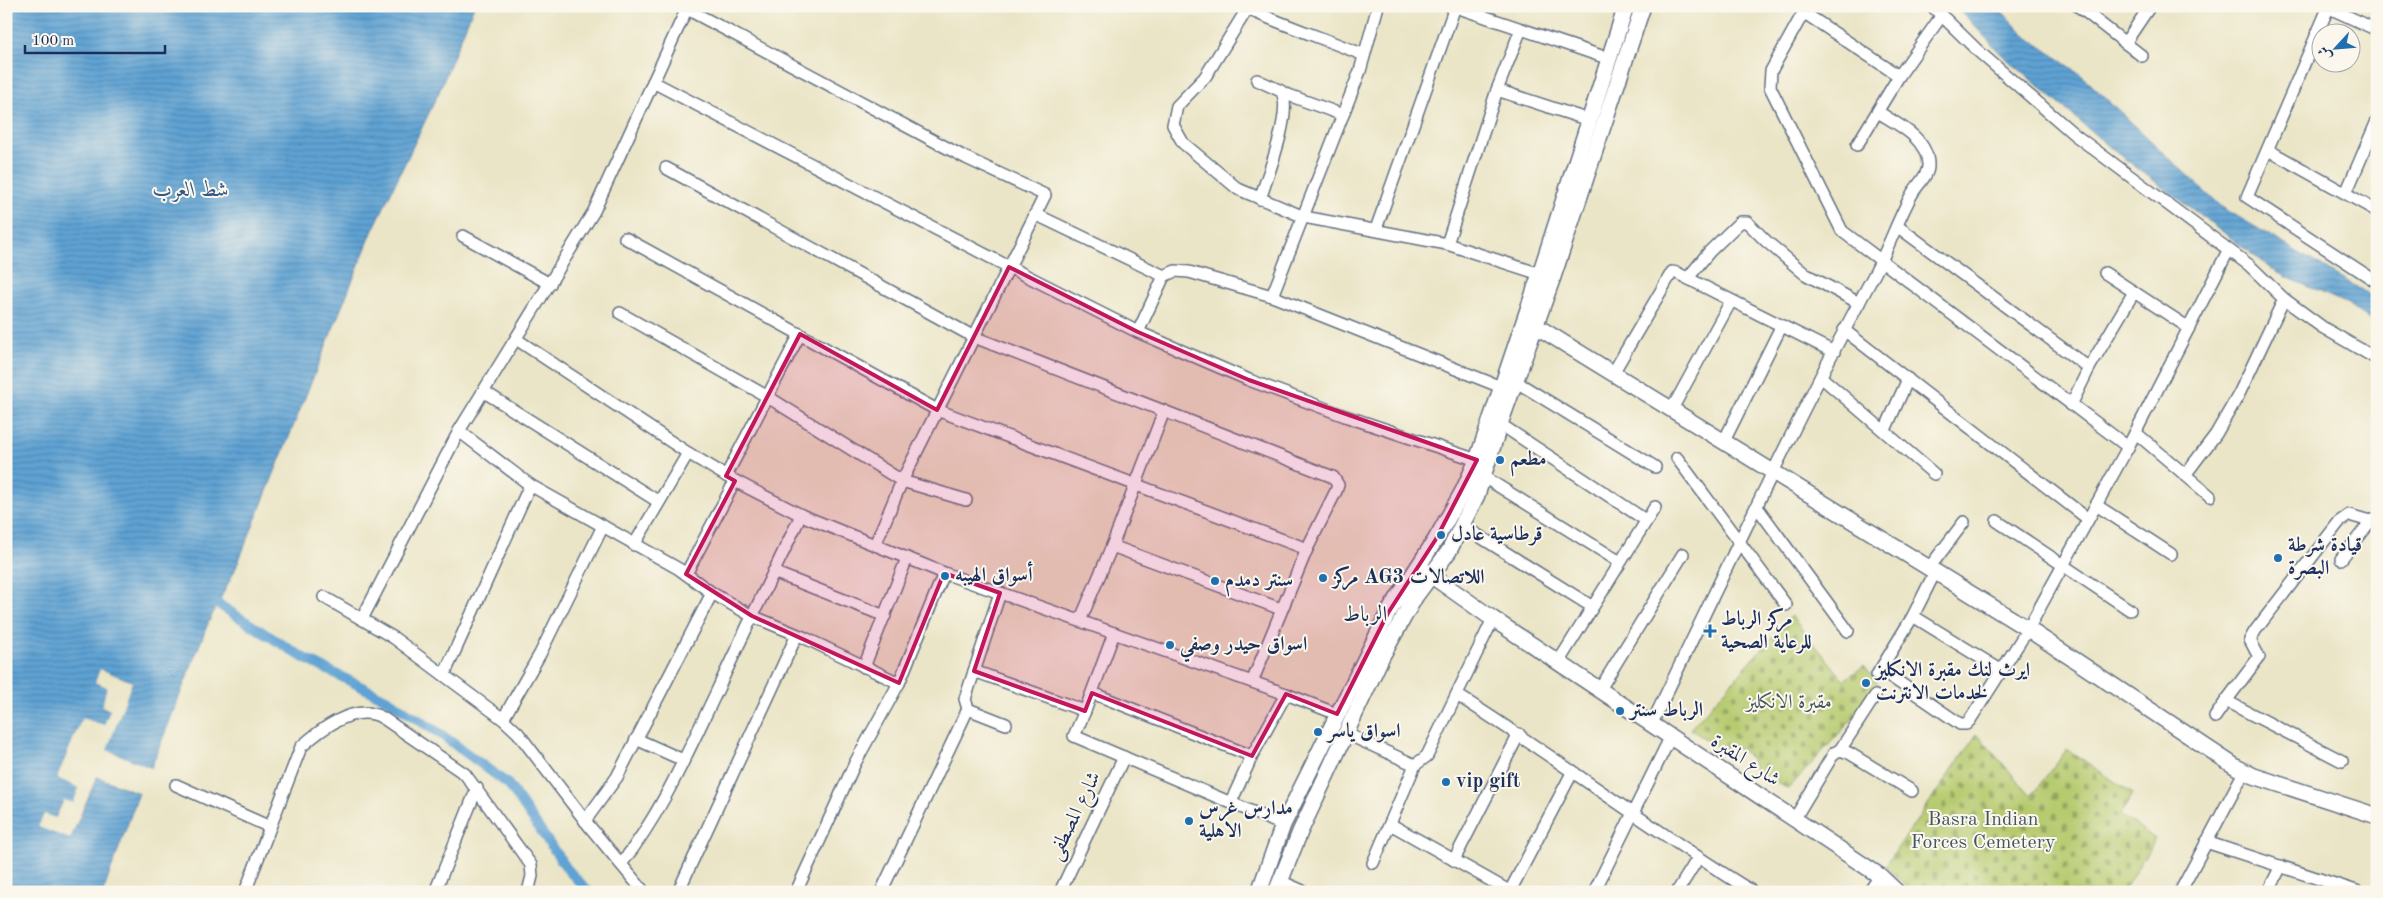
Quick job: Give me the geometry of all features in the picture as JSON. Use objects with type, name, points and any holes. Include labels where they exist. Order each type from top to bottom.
[{"type":"main road","points":[[1259,892],[1283,824],[1388,613],[1452,511],[1477,460],[1508,384],[1536,326],[1572,196],[1589,120],[1626,6]]},
{"type":"main road","points":[[1278,886],[1300,832],[1399,624],[1463,526],[1484,476],[1500,424],[1508,384],[1540,274],[1572,196],[1643,6]]},
{"type":"main road","points":[[1536,326],[2028,629],[2244,772],[2377,816]]},
{"type":"main road","name":"شارع المقبرة","points":[[1419,566],[1493,619],[1795,818],[1880,876],[1897,892]]},
{"type":"main road","points":[[1337,714],[1350,728]]},
{"type":"street","points":[[1272,296],[1343,115],[1364,55],[1378,6]]},
{"type":"street","points":[[1932,6],[1978,51],[2074,135],[2249,265],[2284,299],[2322,327],[2377,359]]},
{"type":"street","points":[[2125,43],[2150,6]]},
{"type":"street","points":[[1376,229],[1454,7],[1489,12],[1521,29],[1610,59]]},
{"type":"street","points":[[2082,7],[2142,56]]},
{"type":"street","points":[[2377,30],[2327,7],[2247,197],[2377,282]]},
{"type":"street","points":[[362,619],[459,431],[594,211],[688,8],[966,158],[1045,195],[902,481],[874,545]]},
{"type":"street","points":[[1364,55],[1309,32],[1280,24],[1249,8],[1205,77],[1177,106],[1173,125],[1183,143],[1208,166],[1238,189],[1304,217],[1376,229],[1447,244],[1540,274]]},
{"type":"street","points":[[1900,76],[1805,9],[1771,71],[1770,87],[1842,231],[2128,447]]},
{"type":"street","points":[[1857,145],[1900,76],[1942,15]]},
{"type":"street","points":[[1447,244],[1497,90],[1521,29]]},
{"type":"street","points":[[1257,80],[1283,93],[1343,115]]},
{"type":"street","points":[[654,82],[1138,332],[1249,380],[1345,416],[1477,460]]},
{"type":"street","points":[[1497,90],[1589,120]]},
{"type":"street","points":[[1260,199],[1282,129],[1283,93]]},
{"type":"street","points":[[1652,723],[1821,376],[1881,261],[1912,194],[1925,174],[1928,163],[1923,148],[1913,135],[1878,112]]},
{"type":"street","points":[[2346,194],[2377,121]]},
{"type":"street","points":[[2268,150],[2377,211]]},
{"type":"street","points":[[666,168],[974,337],[1335,479],[1338,485],[1336,491],[1307,549],[1252,682]]},
{"type":"street","points":[[1035,214],[1164,276],[1181,271],[1272,296],[1508,384],[1655,467]]},
{"type":"street","points":[[1688,278],[1709,252],[1740,222],[1747,222],[1805,274],[1859,303]]},
{"type":"street","points":[[1897,226],[2089,368]]},
{"type":"street","points":[[463,236],[550,284]]},
{"type":"street","points":[[625,238],[937,410],[1307,549]]},
{"type":"street","points":[[1964,522],[1932,570],[1913,616],[1878,673],[1960,724],[1966,724],[1970,720],[2028,629],[2062,564],[2136,434],[2228,251]]},
{"type":"street","points":[[1613,373],[1667,276],[1672,272],[1688,278],[1834,352]]},
{"type":"street","points":[[2105,273],[2189,328]]},
{"type":"street","points":[[1138,332],[1164,276]]},
{"type":"street","points":[[2071,405],[2089,368],[2134,292]]},
{"type":"street","points":[[2185,475],[2216,434],[2239,394],[2284,299]]},
{"type":"street","points":[[1672,409],[1731,301]]},
{"type":"street","points":[[620,313],[768,397],[902,481],[966,500]]},
{"type":"street","points":[[1724,441],[1781,326]]},
{"type":"street","points":[[1844,330],[2088,519]]},
{"type":"street","points":[[686,574],[768,397],[800,334]]},
{"type":"street","points":[[516,339],[730,479],[801,515],[1000,593],[1286,694],[1337,714]]},
{"type":"street","points":[[1821,376],[1934,474]]},
{"type":"street","points":[[1885,430],[1908,380]]},
{"type":"street","points":[[483,391],[659,502]]},
{"type":"street","points":[[1080,621],[1112,546],[1164,411]]},
{"type":"street","points":[[1500,424],[1647,521]]},
{"type":"street","points":[[459,431],[530,485],[686,574],[752,616],[899,683]]},
{"type":"street","points":[[2136,434],[2210,496]]},
{"type":"street","points":[[634,545],[688,453]]},
{"type":"street","points":[[1677,458],[1786,605]]},
{"type":"street","points":[[1484,476],[1620,562]]},
{"type":"street","points":[[444,675],[530,485]]},
{"type":"street","points":[[2096,505],[2171,554]]},
{"type":"street","points":[[1559,661],[1591,606],[1655,507]]},
{"type":"street","points":[[1757,507],[1848,631]]},
{"type":"street","points":[[621,864],[634,848],[683,760],[801,515]]},
{"type":"street","points":[[2215,717],[2259,657],[2250,640],[2255,631],[2339,522],[2349,515],[2375,521],[2341,559]]},
{"type":"street","points":[[1997,521],[2130,610]]},
{"type":"street","points":[[502,719],[540,654],[603,526]]},
{"type":"street","points":[[1463,526],[1591,606]]},
{"type":"street","points":[[1112,546],[1281,609]]},
{"type":"street","points":[[1600,689],[1683,554]]},
{"type":"street","points":[[864,667],[907,558]]},
{"type":"street","points":[[773,572],[885,616]]},
{"type":"street","points":[[796,892],[856,763],[899,683],[944,572]]},
{"type":"street","points":[[585,821],[617,777],[712,592]]},
{"type":"street","points":[[1000,593],[964,699],[968,709],[1006,724]]},
{"type":"street","points":[[324,596],[394,638],[518,733],[585,821],[644,892]]},
{"type":"street","points":[[1913,616],[2002,671]]},
{"type":"street","points":[[1373,863],[1414,765],[1427,756],[1493,619]]},
{"type":"street","points":[[1114,633],[1074,736],[1283,824]]},
{"type":"street","points":[[678,892],[798,636]]},
{"type":"street","points":[[974,671],[1085,711]]},
{"type":"street","points":[[1092,693],[1252,756]]},
{"type":"street","points":[[1231,802],[1252,756],[1286,694]]},
{"type":"street","points":[[1457,695],[1519,734],[1698,858],[1753,892]]},
{"type":"street","points":[[1795,818],[1834,753],[1840,750],[1875,696]]},
{"type":"street","points":[[2226,701],[2342,761]]},
{"type":"street","points":[[881,892],[968,709]]},
{"type":"street","points":[[245,892],[302,747],[317,733],[356,714],[375,714],[465,774],[531,865],[532,876],[528,892]]},
{"type":"street","points":[[1350,728],[1414,765]]},
{"type":"street","points":[[1454,860],[1519,734]]},
{"type":"street","points":[[1594,892],[1671,736]]},
{"type":"street","points":[[636,738],[683,760]]},
{"type":"street","points":[[1840,750],[1849,753],[1912,791]]},
{"type":"street","name":"شارع المصطفى","points":[[1060,892],[1124,757]]},
{"type":"street","points":[[1390,824],[1510,891],[1573,771]]},
{"type":"street","points":[[2180,892],[2244,772]]},
{"type":"street","points":[[176,785],[270,827]]},
{"type":"street","points":[[435,892],[477,788]]},
{"type":"street","points":[[2206,842],[2281,866],[2346,890],[2359,892]]},
{"type":"street","points":[[1677,892],[1698,858]]},
{"type":"street","points":[[2268,892],[2281,866]]},
{"type":"street","points":[[1869,892],[1880,876]]},
{"type":"street","points":[[1278,886],[1305,892]]},
{"type":"highlighted area","points":[[1009,267],[1138,332],[1249,380],[1477,460],[1436,539],[1388,613],[1337,714],[1286,694],[1252,756],[1092,693],[1085,711],[974,671],[1000,593],[944,573],[899,683],[752,616],[686,574],[735,481],[726,476],[800,334],[937,410]]},
{"type":"green space","name":"مقبرة الانكليز","points":[[1791,616],[1844,680],[1864,666],[1881,688],[1788,789],[1754,768],[1752,760],[1744,752],[1733,746],[1724,751],[1690,729]]},
{"type":"green space","name":"Basra Indian Forces Cemetery","points":[[1977,734],[2031,796],[2067,749],[2133,794],[2120,815],[2155,839],[2123,892],[1913,892],[1885,866]]},
{"type":"water","name":"شط العرب","points":[[6,6],[474,6],[439,92],[373,230],[235,570],[209,621],[151,768],[106,750],[132,682],[100,669],[95,682],[108,687],[102,706],[110,710],[104,726],[82,718],[57,778],[79,788],[73,804],[64,800],[55,818],[44,815],[38,827],[70,839],[97,777],[139,793],[103,892],[6,892]]},
{"type":"water","points":[[1956,6],[1997,6],[2023,34],[2079,73],[2220,206],[2377,299],[2377,324],[2347,304],[2278,273],[2113,150],[2000,53]]},
{"type":"pier","points":[[100,669],[132,682],[107,750],[151,768],[150,770],[104,751],[129,683],[101,672],[98,681],[110,686],[105,705],[112,711],[105,728],[83,721],[60,777],[81,785],[82,789],[75,805],[65,803],[57,820],[45,817],[41,826],[69,836],[97,775],[70,839],[38,827],[44,814],[56,818],[64,800],[73,803],[79,788],[57,778],[82,718],[104,725],[110,710],[102,706],[107,687],[95,682]]},
{"type":"waterway","points":[[218,604],[304,658],[388,700],[442,735],[508,784],[568,870],[589,892]]},
{"type":"place","name":"مطعم","points":[[1500,460]]},
{"type":"place","name":"قرطاسية عادل","points":[[1441,535]]},
{"type":"place","name":"قيادة شرطة البصرة","points":[[2278,558]]},
{"type":"place","name":"أسواق الهيبه","points":[[945,576]]},
{"type":"place","name":"مركز AG3 اللاتصالات","points":[[1323,578]]},
{"type":"place","name":"سنتر دمدم","points":[[1215,581]]},
{"type":"place","name":"مركز الرباط للرعاية الصحية","points":[[1710,631]]},
{"type":"place","name":"اسواق حيدر وصفي","points":[[1170,645]]},
{"type":"place","name":"ايرث لنك مقبرة الانكليز لخدمات الانترنت","points":[[1866,683]]},
{"type":"place","name":"الرباط سنتر","points":[[1620,711]]},
{"type":"place","name":"اسواق ياسر","points":[[1318,732]]},
{"type":"place","name":"vip gift","points":[[1446,782]]},
{"type":"place","name":"مدارس غرس الاهلية","points":[[1189,821]]},
{"type":"district","name":"الرباط","points":[[1365,615]]}]
